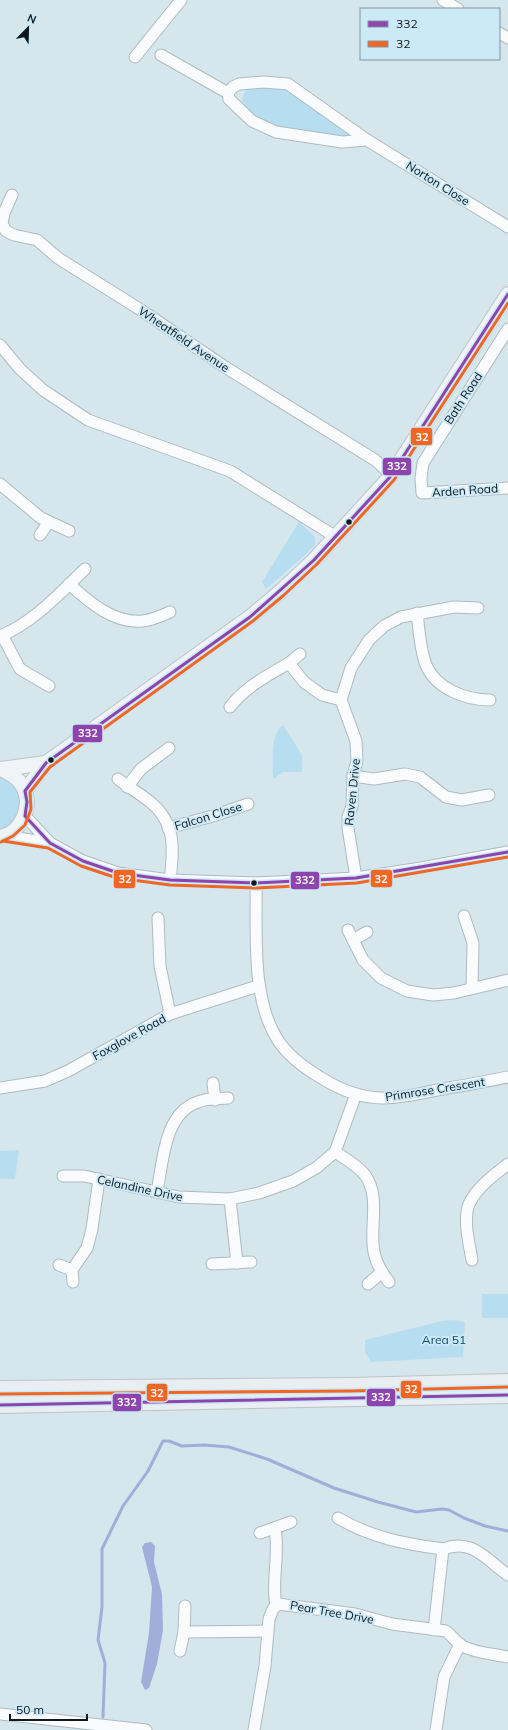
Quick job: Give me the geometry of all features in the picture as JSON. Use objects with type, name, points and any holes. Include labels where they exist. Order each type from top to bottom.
[{"type":"highway","points":[[0,1389],[351,1386],[508,1382]]},
{"type":"highway","points":[[0,1405],[508,1396]]},
{"type":"main road","name":"Bath Road","points":[[2,770],[14,776],[25,790],[46,763],[250,617],[281,591],[336,537],[390,477],[508,294]]},
{"type":"main road","name":"Bath Road","points":[[2,770],[46,763]]},
{"type":"main road","points":[[2,836],[19,826],[25,816],[27,802],[25,790]]},
{"type":"street","points":[[135,58],[182,0]]},
{"type":"street","points":[[443,0],[456,8]]},
{"type":"street","points":[[161,55],[228,93],[229,100],[252,121],[276,132],[342,142],[367,140]]},
{"type":"street","name":"Norton Close","points":[[228,93],[233,87],[239,84],[264,82],[288,84],[367,140],[508,227]]},
{"type":"street","name":"Wheatfield Avenue","points":[[12,195],[4,213],[2,224],[6,231],[14,235],[37,240],[58,258],[141,310],[225,367],[375,460],[386,470],[390,477]]},
{"type":"street","name":"Bath Road","points":[[422,493],[421,478],[423,462],[508,329]]},
{"type":"street","points":[[0,345],[20,369],[42,390],[88,420],[230,471],[336,537]]},
{"type":"street","points":[[0,484],[32,512],[48,523],[69,531]]},
{"type":"street","name":"Arden Road","points":[[422,493],[508,488]]},
{"type":"street","points":[[40,535],[48,523]]},
{"type":"street","points":[[49,686],[20,669],[1,635],[26,622],[49,603],[85,569]]},
{"type":"street","points":[[70,584],[100,609],[120,618],[136,621],[153,613],[170,612]]},
{"type":"street","points":[[288,663],[304,682],[322,695],[340,700],[351,668],[369,640],[384,626],[401,617],[416,613],[454,607],[478,608]]},
{"type":"street","points":[[416,613],[425,663],[436,680],[460,695],[476,700],[490,700]]},
{"type":"street","points":[[230,707],[239,696],[253,684],[300,654]]},
{"type":"street","name":"Raven Drive","points":[[340,700],[356,741],[357,761],[353,776],[352,806],[348,817],[348,828],[356,878]]},
{"type":"street","points":[[127,787],[141,768],[169,748]]},
{"type":"street","points":[[353,776],[374,779],[405,774],[420,777],[446,797],[462,800],[489,795]]},
{"type":"street","points":[[118,779],[156,807],[168,828],[174,851],[170,880]]},
{"type":"street","name":"Falcon Close","points":[[168,828],[213,816],[248,804]]},
{"type":"street","points":[[25,816],[50,843],[82,861],[118,873],[170,880],[256,883],[356,878],[508,852]]},
{"type":"street","points":[[2,836],[50,843]]},
{"type":"street","name":"Primrose Crescent","points":[[256,883],[258,986],[266,1013],[276,1038],[293,1057],[312,1073],[334,1086],[356,1094],[382,1098],[410,1095],[508,1078]]},
{"type":"street","points":[[464,916],[473,943],[472,988]]},
{"type":"street","points":[[158,918],[160,966],[170,1014]]},
{"type":"street","points":[[366,932],[351,935],[363,960],[381,978],[407,990],[433,995],[454,993],[508,980]]},
{"type":"street","name":"Foxglove Road","points":[[0,1088],[45,1081],[170,1014],[258,986]]},
{"type":"street","points":[[213,1083],[215,1100]]},
{"type":"street","name":"Celandine Drive","points":[[63,1176],[84,1176],[178,1198],[230,1199],[259,1193],[293,1181],[316,1168],[335,1152],[356,1094]]},
{"type":"street","points":[[157,1192],[169,1131],[174,1121],[181,1112],[198,1101],[228,1098]]},
{"type":"street","points":[[335,1152],[352,1164],[365,1176],[370,1187],[373,1202],[374,1251],[382,1272],[389,1282]]},
{"type":"street","points":[[472,1260],[467,1222],[469,1205],[484,1185],[508,1164]]},
{"type":"street","points":[[73,1282],[72,1270],[87,1248],[92,1229],[99,1179]]},
{"type":"street","points":[[230,1199],[237,1263]]},
{"type":"street","points":[[212,1264],[251,1262]]},
{"type":"street","points":[[59,1265],[72,1270]]},
{"type":"street","points":[[368,1284],[382,1272]]},
{"type":"street","points":[[338,1518],[357,1529],[383,1538],[443,1549],[453,1546],[465,1546],[476,1550],[508,1575]]},
{"type":"street","points":[[260,1533],[275,1529],[291,1522]]},
{"type":"street","points":[[275,1529],[278,1544],[274,1588],[276,1606]]},
{"type":"street","points":[[434,1630],[443,1549]]},
{"type":"street","name":"Pear Tree Drive","points":[[254,1730],[265,1666],[269,1619],[276,1606],[281,1604],[356,1614],[392,1624],[446,1632],[453,1636],[466,1648],[508,1657]]},
{"type":"street","points":[[180,1651],[184,1632],[185,1606]]},
{"type":"street","points":[[184,1632],[268,1632]]},
{"type":"street","points":[[436,1730],[444,1677],[460,1644]]},
{"type":"street","points":[[0,1714],[146,1730]]},
{"type":"green space","points":[[260,86],[291,90],[353,135],[342,136],[314,134],[269,124],[249,112],[242,99],[246,90]]},
{"type":"green space","points":[[299,522],[315,537],[315,545],[266,589],[262,582]]},
{"type":"green space","points":[[283,725],[302,755],[302,772],[283,772],[273,779],[274,742],[279,729]]},
{"type":"green space","points":[[0,777],[8,781],[14,788],[18,795],[20,804],[19,812],[15,819],[9,825],[0,829]]},
{"type":"green space","points":[[19,1150],[15,1179],[0,1179],[0,1151]]},
{"type":"green space","points":[[482,1294],[508,1294],[508,1318],[482,1318]]},
{"type":"green space","name":"Area 51","points":[[453,1320],[465,1322],[463,1357],[371,1362],[365,1352],[365,1340],[442,1321]]},
{"type":"shaded area","points":[[151,1542],[155,1546],[154,1562],[162,1594],[163,1630],[157,1664],[149,1688],[145,1690],[141,1682],[149,1633],[152,1587],[142,1547],[145,1543]]},
{"type":"waterway","points":[[103,1717],[105,1663],[98,1640],[102,1607],[102,1549],[123,1506],[148,1471],[163,1441],[169,1441],[182,1446],[204,1445],[229,1447],[267,1459],[334,1488],[378,1502],[416,1512],[442,1509],[449,1510],[464,1518],[485,1526],[508,1531]]},
{"type":"transit line","name":"332","points":[[508,294],[390,477],[314,560],[250,617],[46,763],[25,791],[27,802],[25,816],[50,843],[83,861],[118,873],[170,880],[256,883],[356,878],[508,852]]},
{"type":"transit line","name":"32","points":[[1,842],[13,836],[25,825],[31,809],[30,792],[50,767],[253,621],[284,595],[317,564],[394,480],[508,303]]},
{"type":"transit line","name":"32","points":[[3,841],[48,848],[81,866],[117,878],[170,885],[256,888],[357,883],[508,857]]},
{"type":"transit line","name":"32","points":[[0,1394],[351,1391],[508,1387]]},
{"type":"transit line","name":"332","points":[[0,1405],[508,1395]]}]
